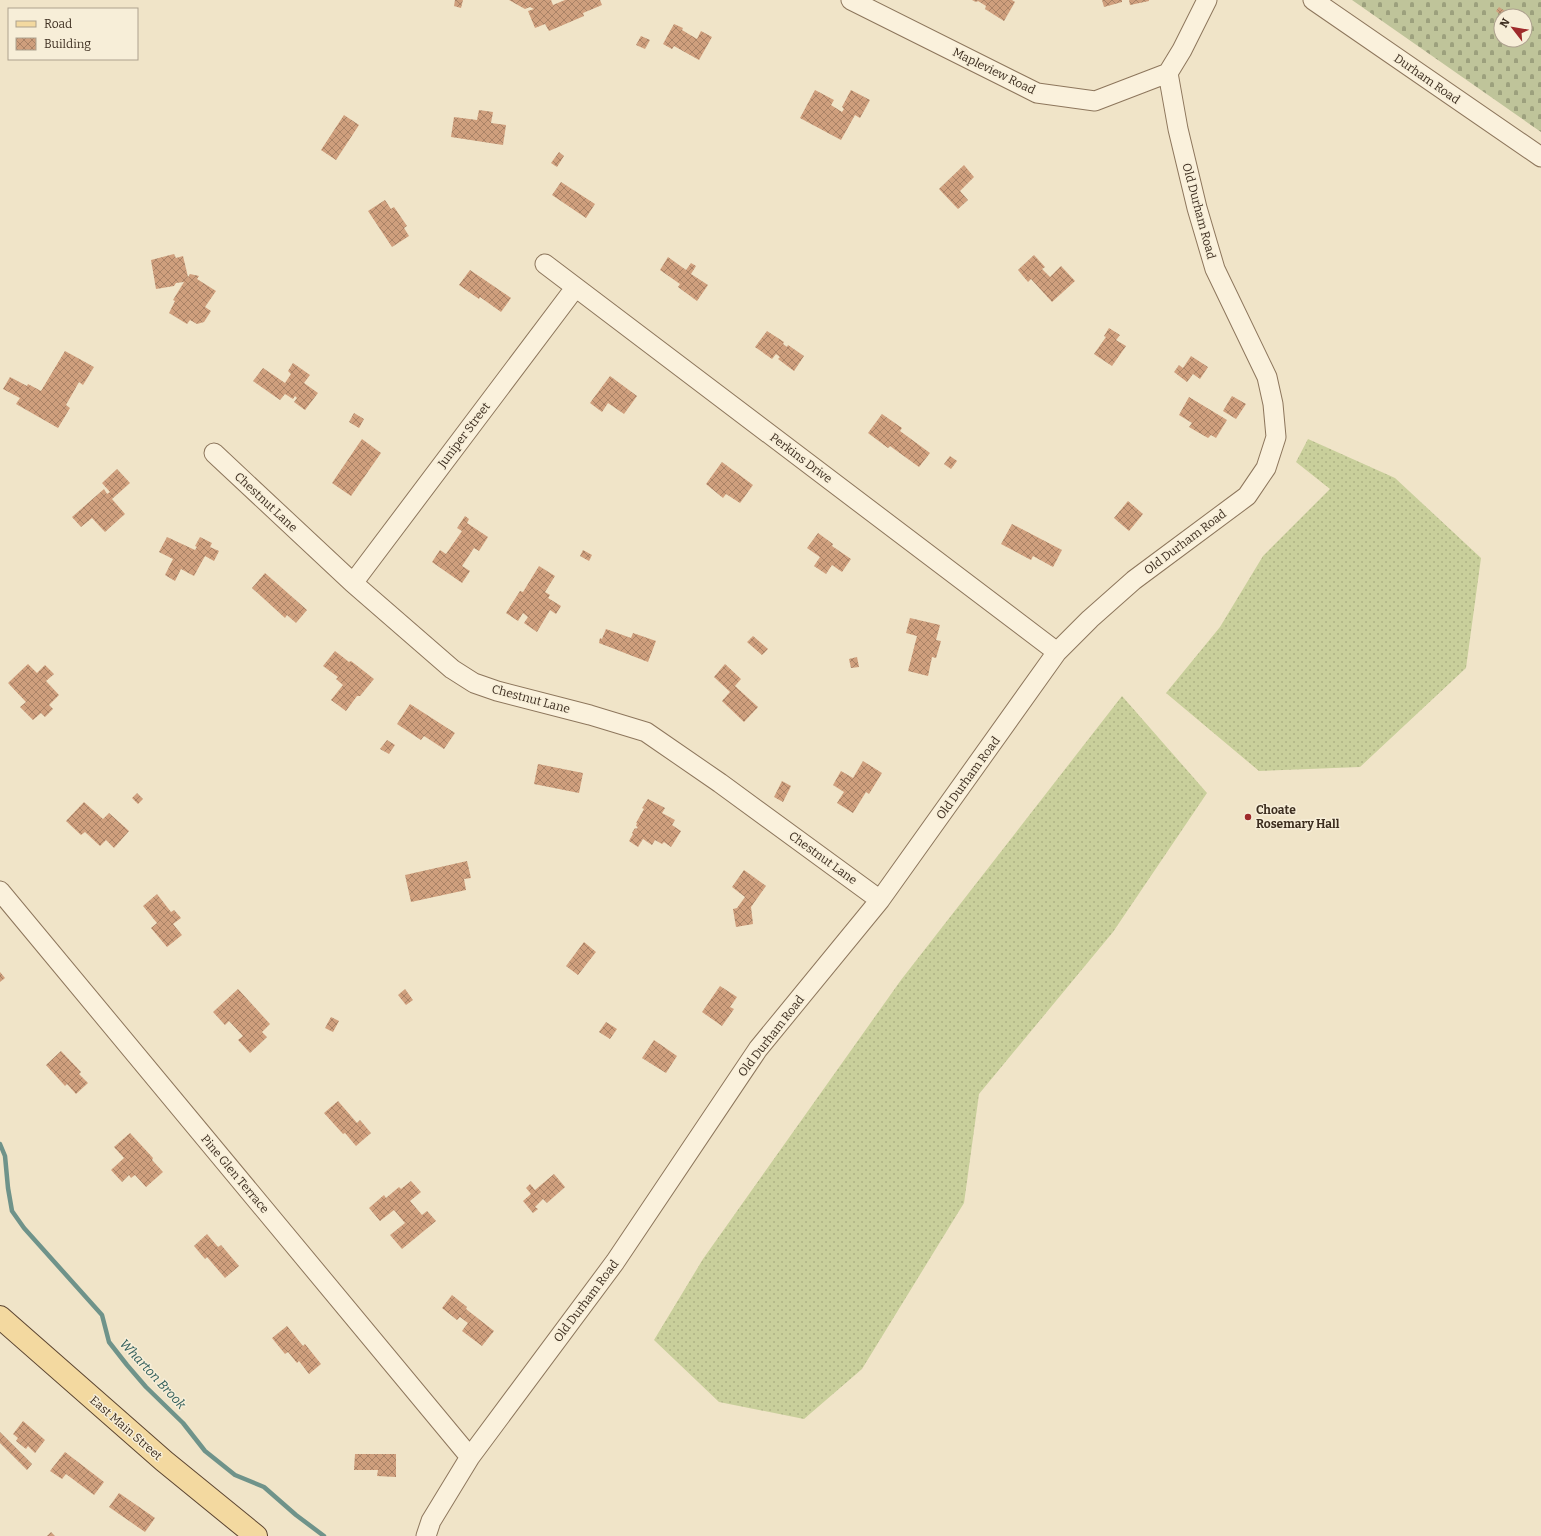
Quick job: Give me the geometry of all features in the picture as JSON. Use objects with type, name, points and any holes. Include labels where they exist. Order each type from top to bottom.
[{"type":"main road","name":"East Main Street","points":[[0,1316],[164,1461],[256,1536]]},
{"type":"street","name":"Mapleview Road","points":[[851,0],[1037,93],[1095,101],[1168,73]]},
{"type":"street","points":[[1168,73],[1182,50],[1207,0]]},
{"type":"street","name":"Durham Road","points":[[1312,0],[1541,157]]},
{"type":"street","name":"Old Durham Road","points":[[426,1536],[431,1521],[470,1457],[615,1262],[758,1050],[880,900],[1057,652],[1090,618],[1134,580],[1247,496],[1266,468],[1276,437],[1273,404],[1267,377],[1215,268],[1197,208],[1180,136],[1168,73]]},
{"type":"street","name":"Perkins Drive","points":[[545,264],[1057,652]]},
{"type":"street","name":"Juniper Street","points":[[353,583],[575,288]]},
{"type":"street","name":"Chestnut Lane","points":[[214,453],[353,583],[452,669],[474,683],[497,691],[590,715],[646,732],[720,783],[880,900]]},
{"type":"street","name":"Pine Glen Terrace","points":[[0,891],[470,1457]]},
{"type":"green space","points":[[1352,0],[1541,0],[1541,132]]},
{"type":"green space","points":[[1308,439],[1395,478],[1481,558],[1466,668],[1360,767],[1259,771],[1166,693],[1220,627],[1263,556],[1330,489],[1296,462]]},
{"type":"green space","points":[[1122,696],[1207,793],[1113,932],[979,1094],[964,1203],[862,1369],[804,1419],[719,1402],[654,1340],[703,1259],[901,980]]},
{"type":"building","points":[[455,0],[463,0],[461,8],[454,6]]},
{"type":"building","points":[[509,0],[551,0],[553,5],[565,0],[600,0],[602,5],[583,13],[584,16],[549,31],[545,24],[535,28],[528,11],[534,9],[530,7],[525,9]]},
{"type":"building","points":[[972,0],[1012,0],[1015,2],[1004,21],[985,9],[986,6],[978,1],[976,2]]},
{"type":"building","points":[[1102,0],[1122,0],[1122,2],[1104,7]]},
{"type":"building","points":[[1129,0],[1149,0],[1149,1],[1130,5]]},
{"type":"building","points":[[674,24],[683,28],[682,30],[697,39],[701,31],[712,37],[699,60],[674,46],[672,49],[663,44]]},
{"type":"building","points":[[641,36],[650,40],[645,49],[636,45]]},
{"type":"building","points":[[815,90],[834,100],[831,105],[842,112],[844,109],[842,107],[851,90],[870,100],[860,118],[855,115],[841,140],[800,118]]},
{"type":"building","points":[[479,110],[493,112],[491,123],[506,125],[503,145],[451,137],[454,117],[477,120]]},
{"type":"building","points":[[344,115],[359,125],[336,160],[321,150]]},
{"type":"building","points":[[559,152],[564,156],[557,167],[551,163]]},
{"type":"building","points":[[964,165],[974,177],[960,191],[968,200],[958,209],[939,189]]},
{"type":"building","points":[[561,182],[595,204],[586,218],[552,195]]},
{"type":"building","points":[[385,200],[391,209],[394,207],[407,226],[404,228],[409,236],[392,247],[368,211]]},
{"type":"building","points":[[174,254],[176,258],[183,256],[188,277],[190,274],[199,276],[197,279],[216,291],[205,307],[211,311],[204,322],[197,324],[190,320],[187,324],[169,313],[175,301],[173,300],[184,282],[176,283],[174,286],[156,289],[151,260]]},
{"type":"building","points":[[1034,255],[1045,267],[1042,269],[1050,277],[1061,266],[1075,281],[1052,302],[1031,279],[1028,282],[1018,270]]},
{"type":"building","points":[[668,257],[686,270],[691,263],[696,266],[691,274],[708,285],[697,301],[678,287],[680,284],[660,270]]},
{"type":"building","points":[[470,270],[511,298],[501,312],[480,297],[479,299],[459,285]]},
{"type":"building","points":[[1109,328],[1120,335],[1116,340],[1126,346],[1112,366],[1094,354],[1106,337],[1104,336]]},
{"type":"building","points":[[767,331],[784,342],[783,344],[787,347],[788,345],[804,356],[794,371],[778,359],[780,357],[776,354],[772,359],[755,347]]},
{"type":"building","points":[[65,351],[94,367],[83,385],[79,382],[66,405],[70,408],[58,428],[16,404],[20,398],[3,389],[10,377],[27,386],[28,384],[41,391]]},
{"type":"building","points":[[1191,356],[1208,367],[1200,379],[1193,374],[1187,382],[1174,372],[1179,365],[1183,368]]},
{"type":"building","points":[[293,363],[310,375],[304,383],[318,393],[305,410],[294,402],[297,398],[295,396],[293,399],[285,394],[280,400],[253,381],[263,368],[285,383],[291,374],[288,371]]},
{"type":"building","points":[[610,376],[637,396],[624,414],[608,403],[602,412],[590,403]]},
{"type":"building","points":[[1232,396],[1246,404],[1236,419],[1223,411]]},
{"type":"building","points":[[1189,397],[1227,420],[1216,438],[1211,435],[1208,438],[1189,427],[1192,423],[1179,415]]},
{"type":"building","points":[[354,413],[364,419],[359,428],[349,422]]},
{"type":"building","points":[[882,414],[902,428],[900,431],[930,453],[919,467],[890,446],[888,448],[868,433]]},
{"type":"building","points":[[362,439],[381,453],[351,496],[332,483]]},
{"type":"building","points":[[950,456],[957,461],[951,469],[944,464]]},
{"type":"building","points":[[722,462],[753,485],[740,503],[726,494],[723,498],[706,484]]},
{"type":"building","points":[[117,469],[130,483],[112,499],[125,514],[105,532],[92,518],[81,527],[72,517],[104,489],[107,494],[110,492],[102,483]]},
{"type":"building","points":[[1128,501],[1143,514],[1129,531],[1114,518]]},
{"type":"building","points":[[465,516],[469,519],[467,523],[488,537],[479,551],[474,548],[462,566],[470,571],[462,583],[432,562],[440,550],[446,554],[462,531],[457,528]]},
{"type":"building","points":[[1012,524],[1062,550],[1053,567],[1033,556],[1031,560],[1001,544]]},
{"type":"building","points":[[818,533],[833,544],[832,546],[851,559],[842,572],[832,565],[826,574],[814,566],[820,557],[807,548]]},
{"type":"building","points":[[167,537],[195,550],[197,547],[195,546],[200,537],[212,543],[210,547],[219,551],[214,561],[205,556],[194,576],[181,569],[175,581],[165,575],[173,559],[159,552]]},
{"type":"building","points":[[583,550],[592,555],[589,561],[580,556]]},
{"type":"building","points":[[539,566],[555,576],[545,592],[550,595],[548,598],[561,606],[556,614],[550,610],[537,632],[524,623],[528,617],[523,613],[518,621],[506,613],[520,591],[523,592]]},
{"type":"building","points":[[265,573],[307,610],[296,623],[287,615],[285,618],[252,588]]},
{"type":"building","points":[[910,618],[940,625],[936,640],[941,641],[936,658],[932,657],[928,676],[908,671],[917,636],[906,633]]},
{"type":"building","points":[[606,629],[631,638],[633,633],[656,641],[648,662],[599,643],[600,638],[602,639]]},
{"type":"building","points":[[753,636],[768,649],[762,655],[747,642]]},
{"type":"building","points":[[335,651],[349,662],[351,661],[374,679],[360,696],[357,696],[346,711],[331,700],[343,685],[336,679],[338,677],[323,666]]},
{"type":"building","points":[[857,657],[859,667],[851,668],[849,659]]},
{"type":"building","points":[[28,664],[37,673],[45,665],[54,674],[46,681],[59,695],[49,705],[53,709],[45,717],[41,713],[33,720],[20,707],[26,702],[8,683]]},
{"type":"building","points":[[725,664],[741,679],[735,686],[758,707],[744,722],[722,701],[730,692],[714,677]]},
{"type":"building","points":[[410,704],[455,733],[444,749],[424,736],[421,740],[397,724]]},
{"type":"building","points":[[387,740],[395,745],[389,754],[380,749]]},
{"type":"building","points":[[863,761],[882,773],[869,794],[866,792],[853,813],[837,803],[844,792],[833,785],[841,771],[853,778]]},
{"type":"building","points":[[538,764],[583,773],[579,793],[534,784]]},
{"type":"building","points":[[782,781],[791,786],[783,802],[774,797]]},
{"type":"building","points":[[137,793],[143,799],[138,804],[132,798]]},
{"type":"building","points":[[648,799],[665,808],[662,813],[675,820],[672,825],[681,831],[671,847],[664,842],[662,844],[655,840],[652,845],[643,839],[638,847],[629,841],[635,828],[636,829],[638,827],[636,826],[636,823],[644,809],[642,808]]},
{"type":"building","points":[[84,802],[103,819],[109,813],[129,831],[114,848],[106,840],[100,846],[85,832],[81,835],[66,821]]},
{"type":"building","points":[[467,861],[471,878],[464,879],[466,890],[411,902],[405,875]]},
{"type":"building","points":[[744,870],[766,886],[751,907],[753,924],[736,927],[733,909],[737,908],[745,897],[732,887]]},
{"type":"building","points":[[157,894],[171,912],[174,910],[181,918],[173,924],[182,935],[167,947],[151,928],[157,923],[143,906]]},
{"type":"building","points":[[584,942],[596,952],[578,975],[566,966]]},
{"type":"building","points":[[0,972],[5,978],[0,982]]},
{"type":"building","points":[[720,986],[737,997],[730,1007],[734,1009],[722,1026],[702,1012]]},
{"type":"building","points":[[238,989],[270,1024],[262,1032],[267,1037],[250,1053],[238,1040],[243,1036],[229,1021],[225,1025],[213,1012]]},
{"type":"building","points":[[405,989],[413,1000],[406,1005],[398,995]]},
{"type":"building","points":[[331,1017],[339,1021],[333,1032],[325,1028]]},
{"type":"building","points":[[606,1022],[617,1029],[610,1039],[599,1032]]},
{"type":"building","points":[[654,1040],[677,1056],[666,1073],[642,1058]]},
{"type":"building","points":[[61,1051],[81,1072],[79,1074],[88,1083],[76,1094],[67,1084],[65,1086],[46,1065]]},
{"type":"building","points":[[338,1101],[357,1123],[360,1120],[371,1133],[356,1146],[324,1113]]},
{"type":"building","points":[[130,1133],[153,1158],[152,1160],[163,1172],[146,1187],[135,1175],[131,1178],[129,1175],[122,1182],[111,1170],[124,1158],[114,1147]]},
{"type":"building","points":[[554,1174],[565,1187],[547,1203],[543,1199],[535,1207],[538,1209],[533,1213],[523,1201],[531,1194],[526,1188],[530,1184],[535,1190]]},
{"type":"building","points":[[411,1181],[421,1192],[410,1201],[422,1215],[427,1211],[436,1221],[402,1249],[390,1235],[405,1223],[394,1210],[380,1221],[369,1208],[384,1195],[386,1198],[399,1187],[401,1189]]},
{"type":"building","points":[[207,1234],[218,1247],[221,1245],[239,1266],[225,1278],[207,1257],[205,1259],[194,1246]]},
{"type":"building","points":[[452,1295],[467,1307],[466,1309],[494,1331],[482,1346],[462,1331],[468,1323],[460,1317],[457,1320],[442,1308]]},
{"type":"building","points":[[287,1326],[303,1346],[305,1344],[321,1364],[309,1374],[299,1361],[297,1363],[288,1352],[285,1354],[272,1338]]},
{"type":"building","points":[[23,1421],[45,1440],[35,1453],[28,1446],[26,1449],[16,1441],[18,1438],[13,1434]]},
{"type":"building","points":[[0,1432],[32,1464],[27,1470],[0,1443]]},
{"type":"building","points":[[65,1452],[104,1482],[94,1495],[66,1474],[62,1479],[50,1471]]},
{"type":"building","points":[[355,1454],[396,1454],[396,1477],[377,1476],[378,1470],[354,1470]]},
{"type":"building","points":[[119,1493],[155,1518],[145,1532],[109,1507]]},
{"type":"building","points":[[51,1532],[55,1536],[47,1536]]},
{"type":"waterway","name":"Wharton Brook","points":[[0,1144],[5,1156],[12,1211],[24,1228],[102,1315],[109,1342],[127,1365],[146,1387],[183,1423],[205,1451],[235,1475],[264,1487],[296,1515],[324,1536]]},
{"type":"place","name":"Choate Rosemary Hall","points":[[1248,817]]}]
